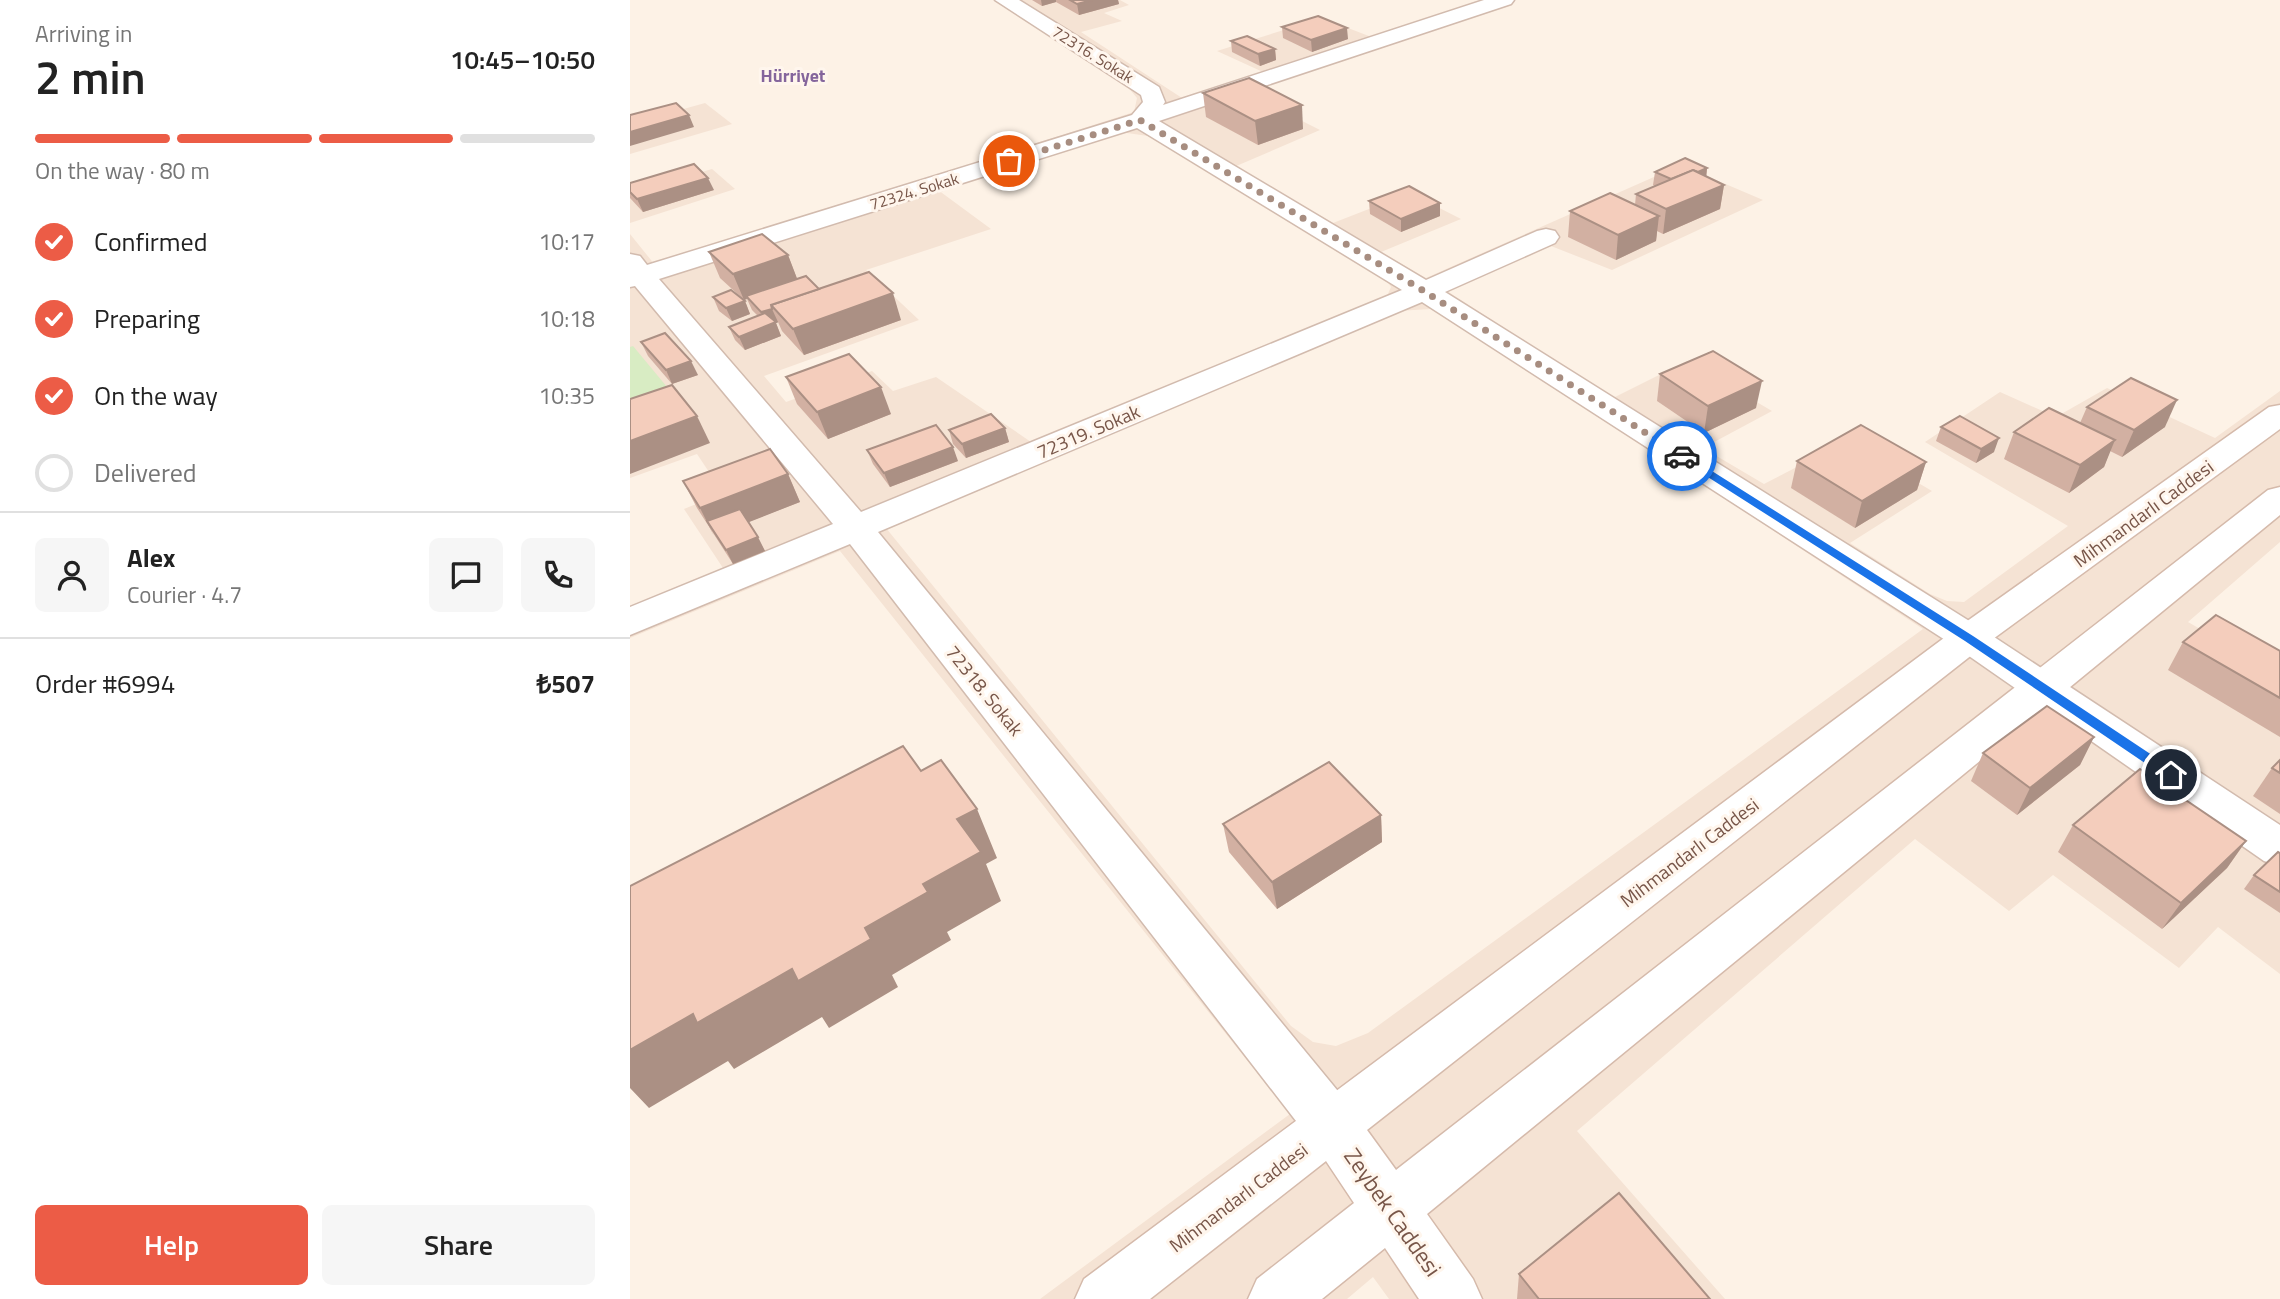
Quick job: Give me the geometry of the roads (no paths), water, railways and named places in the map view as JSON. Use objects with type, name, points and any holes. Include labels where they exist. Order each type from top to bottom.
[{"type":"street","name":"72316. Sokak","points":[[1005,0],[1151,92],[1154,102],[1140,120]]},
{"type":"street","name":"72324. Sokak","points":[[634,272],[1140,120],[1504,0]]},
{"type":"street","points":[[1140,120],[1424,291],[1969,638],[2280,848]]},
{"type":"street","name":"72319. Sokak","points":[[630,622],[1424,291],[1546,237]]},
{"type":"street","name":"72318. Sokak","points":[[634,272],[855,527],[1332,1125]]},
{"type":"street","name":"Mihmandarlı Caddesi","points":[[1104,1299],[1969,638],[2280,414]]},
{"type":"street","points":[[1277,1299],[2280,498]]},
{"type":"street","name":"Zeybek Caddesi","points":[[1332,1125],[1453,1299]]},
{"type":"district","name":"Hürriyet","points":[[793,75]]}]
